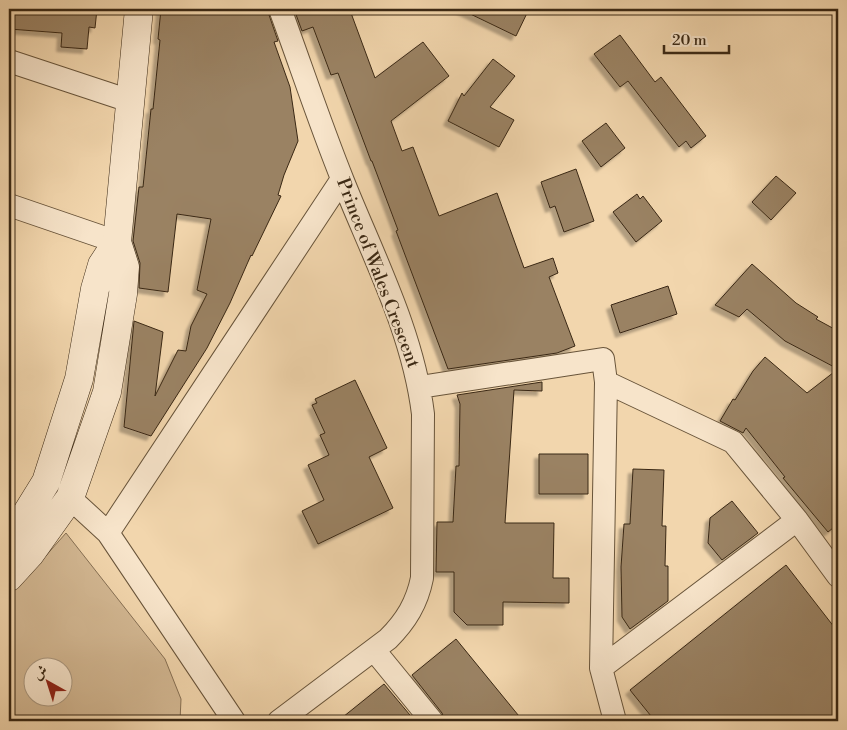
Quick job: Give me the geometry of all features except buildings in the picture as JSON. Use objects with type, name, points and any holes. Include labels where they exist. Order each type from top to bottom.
[{"type":"main road","points":[[9,577],[30,554],[70,498],[107,392],[123,294],[125,267],[117,242],[139,9]]},
{"type":"main road","points":[[9,539],[46,482],[79,379],[95,289],[102,265],[117,242]]},
{"type":"main road","points":[[46,482],[70,498]]},
{"type":"street","name":"Prince of Wales Crescent","points":[[279,721],[388,639],[411,612],[422,578],[423,414],[420,387],[414,363],[389,293],[342,179],[280,9]]},
{"type":"street","points":[[9,61],[130,101]]},
{"type":"street","points":[[108,533],[342,179]]},
{"type":"street","points":[[9,205],[117,242]]},
{"type":"street","points":[[420,387],[603,359],[606,382],[601,668],[615,721]]},
{"type":"street","points":[[606,382],[733,442],[837,571]]},
{"type":"street","points":[[70,498],[108,533],[234,721]]},
{"type":"street","points":[[601,668],[797,520]]},
{"type":"street","points":[[374,650],[432,721]]},
{"type":"shaded area","points":[[66,533],[165,659],[181,699],[180,721],[9,721],[9,595]]}]
